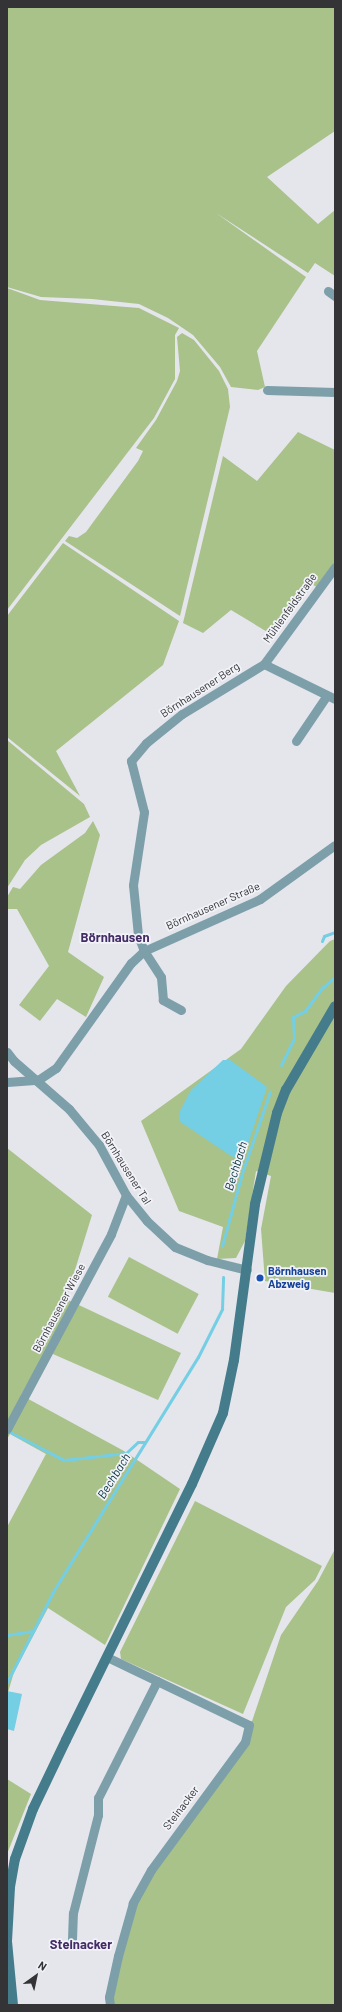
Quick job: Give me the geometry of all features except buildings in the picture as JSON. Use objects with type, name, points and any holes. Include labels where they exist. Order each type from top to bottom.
[{"type":"main road","points":[[13,2005],[7,1941],[10,1887],[15,1859],[33,1809],[192,1484],[223,1413],[234,1360],[255,1204],[277,1113],[286,1090],[335,1006]]},
{"type":"street","points":[[267,390],[335,392]]},
{"type":"street","name":"Mühlenfeldstraße","points":[[264,664],[335,567]]},
{"type":"street","points":[[264,664],[331,697],[296,741]]},
{"type":"street","name":"Börnhausener Berg","points":[[144,951],[138,935],[133,885],[144,812],[131,762],[146,743],[182,714],[264,664]]},
{"type":"street","name":"Börnhausener Straße","points":[[7,1082],[38,1080],[56,1068],[69,1053],[131,963],[144,951],[260,899],[335,845]]},
{"type":"street","points":[[144,951],[161,977],[163,1000],[181,1010]]},
{"type":"street","name":"Börnhausener Tal","points":[[7,1052],[14,1061],[38,1080],[69,1109],[99,1145],[126,1196],[146,1221],[175,1247],[208,1260],[247,1270]]},
{"type":"street","name":"Börnhausener Wiese","points":[[7,1429],[111,1234],[126,1196]]},
{"type":"street","name":"Steinacker","points":[[107,1657],[249,1725],[245,1742],[160,1857],[133,1903],[116,1963],[110,2005]]},
{"type":"street","points":[[72,1939],[73,1913],[98,1815],[98,1798],[157,1681]]},
{"type":"green space","points":[[7,7],[335,7],[335,131],[267,177],[318,224],[335,210],[335,276],[315,263],[308,273],[216,213],[306,277],[257,351],[265,387],[258,390],[231,387],[220,367],[193,335],[168,318],[139,304],[92,299],[41,297],[7,287]]},
{"type":"green space","points":[[7,288],[40,300],[139,308],[179,328],[175,335],[175,379],[154,418],[7,610]]},
{"type":"green space","points":[[182,333],[194,340],[219,371],[228,389],[230,407],[180,616],[65,541],[69,536],[77,538],[86,532],[138,461],[143,451],[136,448],[156,420],[177,381],[180,371],[177,337]]},
{"type":"green space","points":[[298,432],[335,450],[335,562],[317,587],[313,585],[274,636],[231,610],[203,633],[183,623],[223,456],[257,481]]},
{"type":"green space","points":[[63,543],[179,621],[163,665],[56,751],[80,796],[7,737],[7,616]]},
{"type":"green space","points":[[7,740],[84,804],[90,817],[41,845],[25,860],[7,888]]},
{"type":"green space","points":[[93,821],[100,835],[68,952],[104,977],[86,1017],[57,999],[40,1021],[19,1005],[49,966],[17,909],[7,909],[7,897],[13,887],[20,889],[41,865],[85,833]]},
{"type":"green space","points":[[335,939],[335,1293],[265,1281],[261,1229],[271,1176],[256,1171],[245,1241],[236,1258],[217,1259],[223,1227],[179,1211],[141,1121],[241,1049],[286,986],[330,941]]},
{"type":"green space","points":[[7,1148],[92,1215],[66,1299],[181,1353],[158,1400],[46,1351],[21,1395],[124,1451],[180,1489],[105,1645],[48,1608],[14,1672],[7,1696],[7,1527],[46,1454],[10,1434],[7,1439]]},
{"type":"green space","points":[[129,1257],[199,1294],[178,1334],[108,1297]]},
{"type":"green space","points":[[195,1501],[322,1566],[315,1580],[286,1607],[243,1714],[121,1659],[120,1652]]},
{"type":"green space","points":[[335,1549],[335,2005],[110,2005],[133,1903],[245,1742],[281,1635],[318,1581]]},
{"type":"green space","points":[[7,1779],[31,1794],[7,1854]]},
{"type":"water","points":[[223,1060],[230,1060],[267,1087],[244,1156],[240,1159],[231,1156],[179,1121],[180,1111],[191,1090]]},
{"type":"water","points":[[7,1691],[22,1694],[14,1731],[7,1729]]},
{"type":"waterway","name":"Bechbach","points":[[322,941],[324,936],[335,932]]},
{"type":"waterway","name":"Bechbach","points":[[281,1065],[294,1038],[293,1017],[305,1011],[322,988],[335,977]]},
{"type":"waterway","name":"Bechbach","points":[[222,1246],[243,1170],[270,1092]]},
{"type":"waterway","name":"Bechbach","points":[[7,1682],[54,1590],[198,1357],[222,1309],[223,1277]]},
{"type":"waterway","points":[[10,1432],[64,1460],[126,1453],[138,1442],[144,1442]]},
{"type":"waterway","points":[[7,1635],[33,1631]]},
{"type":"place","name":"Börnhausen Abzweig","points":[[260,1278]]},
{"type":"district","name":"Börnhausen","points":[[115,937]]},
{"type":"district","name":"Steinacker","points":[[81,1944]]}]
